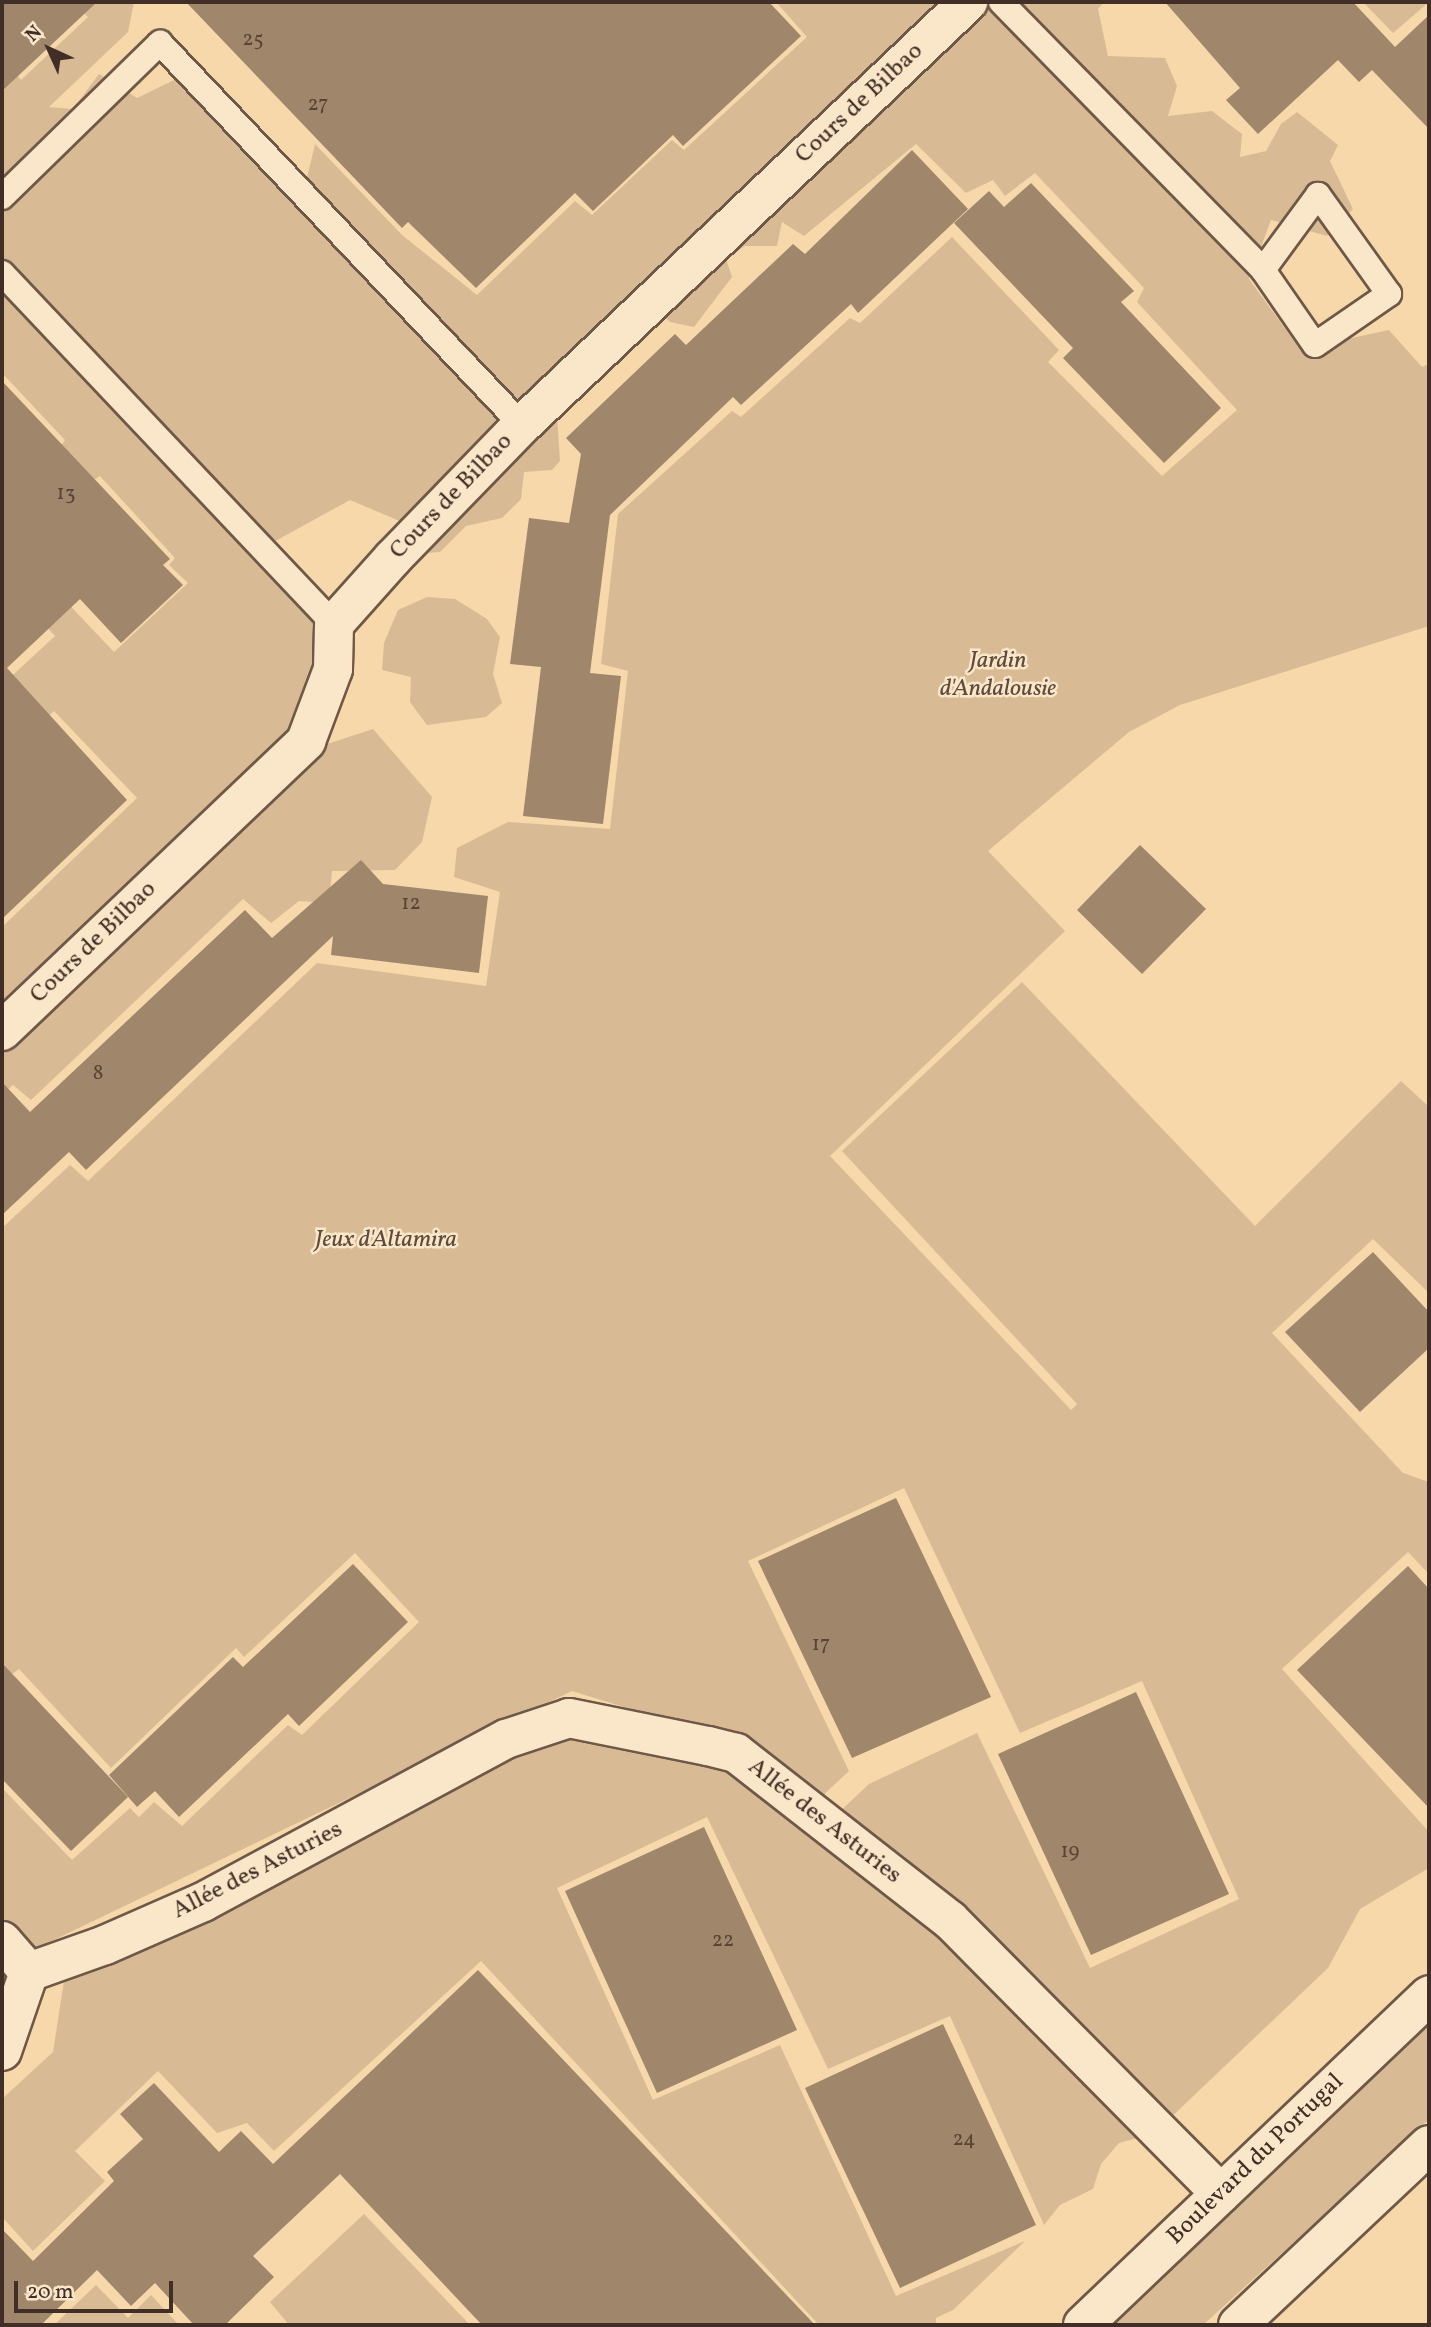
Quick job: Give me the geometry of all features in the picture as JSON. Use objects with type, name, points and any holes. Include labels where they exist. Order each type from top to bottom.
[{"type":"street","name":"Cours de Bilbao","points":[[2,1031],[306,741],[333,669],[334,624],[522,425],[968,2]]},
{"type":"street","name":"Allée des Asturies","points":[[29,1972],[105,1945],[203,1902],[506,1739],[569,1718],[736,1753],[950,1920],[1221,2194]]},
{"type":"street","points":[[2,1941],[29,1972],[2,2052]]},
{"type":"street","name":"Boulevard du Portugal","points":[[1083,2325],[1429,1995]]},
{"type":"street","points":[[1238,2325],[1429,2145]]},
{"type":"lane","points":[[1001,2],[1263,270],[1315,345],[1389,294],[1318,195],[1263,270]]},
{"type":"lane","points":[[2,197],[160,43],[522,425]]},
{"type":"lane","points":[[2,273],[334,624]]},
{"type":"green space","points":[[89,2],[134,2],[128,32],[49,107],[73,109],[99,74],[137,98],[180,77],[300,207],[315,144],[402,235],[477,295],[575,201],[592,215],[672,140],[684,150],[807,37],[776,2],[1104,2],[1098,9],[1108,56],[1165,58],[1177,86],[1168,116],[1212,111],[1242,134],[1240,157],[1266,151],[1281,124],[1297,112],[1338,145],[1330,161],[1353,209],[1327,236],[1271,220],[1249,279],[1300,349],[1389,330],[1422,367],[1429,364],[1429,626],[1180,705],[1129,732],[988,851],[1065,931],[830,1156],[1071,1410],[1077,1404],[842,1151],[1022,982],[1255,1226],[1401,1081],[1429,1107],[1429,1293],[1373,1239],[1272,1333],[1403,1473],[1429,1482],[1429,1574],[1408,1552],[1282,1669],[1429,1832],[1429,1868],[1360,1909],[1328,1968],[1165,2123],[835,1816],[869,1784],[977,1733],[1090,1968],[1239,1899],[1142,1681],[1020,1733],[904,1488],[748,1561],[849,1771],[818,1800],[747,1745],[572,1691],[31,1951],[2,1920],[2,1788],[72,1860],[130,1808],[139,1817],[154,1802],[182,1826],[288,1725],[302,1735],[419,1622],[355,1553],[244,1657],[236,1648],[111,1768],[19,1669],[2,1681],[2,1228],[70,1165],[88,1181],[317,963],[486,986],[500,892],[454,877],[457,848],[508,822],[610,829],[628,671],[601,664],[618,514],[732,411],[741,417],[850,318],[860,323],[952,237],[1059,350],[1048,362],[1162,476],[1237,410],[1137,302],[1144,288],[1035,173],[1005,196],[993,180],[966,193],[916,144],[804,236],[782,222],[777,246],[745,246],[726,259],[732,277],[694,327],[670,322],[660,313],[557,415],[560,461],[552,470],[524,472],[521,499],[502,518],[466,526],[440,552],[414,554],[402,522],[350,500],[259,550],[316,618],[321,746],[373,729],[432,797],[422,842],[395,870],[332,871],[329,903],[299,901],[271,923],[243,899],[31,1100],[13,1085],[2,1095],[2,927],[137,798],[54,711],[2,758],[2,685],[55,636],[2,579],[2,534],[114,652],[188,583],[169,565],[175,558],[100,476],[92,481],[59,449],[65,440],[2,373],[2,86],[15,73],[21,80],[88,17],[81,10]]},
{"type":"green space","points":[[1363,2],[1429,2],[1393,33]]},
{"type":"green space","points":[[427,597],[455,599],[487,619],[500,637],[493,674],[502,703],[486,717],[427,725],[410,702],[411,677],[382,670],[384,643],[398,610]]},
{"type":"green space","points":[[571,1731],[732,1764],[947,1930],[1145,2136],[1119,2143],[1101,2164],[1093,2189],[1060,2205],[1044,2225],[950,2016],[828,2069],[707,1817],[557,1888],[653,2100],[780,2045],[896,2296],[1025,2241],[953,2310],[936,2318],[936,2325],[819,2325],[481,1961],[274,2151],[247,2123],[217,2133],[158,2071],[75,2151],[105,2181],[33,2251],[2,2217],[2,2099],[53,2052],[64,1981],[510,1751]]},
{"type":"green space","points":[[1429,2015],[1429,2119],[1203,2325],[1104,2325]]},
{"type":"green space","points":[[364,2214],[470,2325],[289,2325],[270,2302]]},
{"type":"green space","points":[[96,2285],[128,2318],[151,2295],[179,2325],[54,2325]]},
{"type":"building","points":[[2,2],[97,2],[2,91]]},
{"type":"building","points":[[186,2],[769,2],[801,36],[683,146],[673,135],[593,211],[575,193],[476,288],[408,222],[402,228]]},
{"type":"building","points":[[1165,2],[1353,2],[1395,47],[1429,15],[1429,129],[1372,70],[1359,82],[1338,60],[1258,134],[1226,100],[1240,88]]},
{"type":"building","points":[[912,150],[968,209],[858,313],[851,304],[741,405],[733,397],[610,515],[590,673],[621,676],[603,824],[523,816],[541,667],[510,664],[529,518],[569,523],[581,454],[566,438],[675,334],[686,345],[793,244],[805,254]]},
{"type":"building","points":[[1031,183],[1134,291],[1121,302],[1221,408],[1164,463],[1063,358],[1073,348],[954,223],[989,191],[1004,207]]},
{"type":"building","points":[[2,381],[170,559],[163,565],[183,585],[121,643],[80,599],[7,668],[127,800],[2,919]]},
{"type":"building","points":[[1140,845],[1206,909],[1142,974],[1077,910]]},
{"type":"building","points":[[361,860],[383,884],[488,896],[479,973],[331,955],[333,936],[86,1170],[69,1152],[2,1215],[2,1082],[30,1112],[245,910],[272,938]]},
{"type":"building","points":[[1373,1252],[1429,1312],[1429,1348],[1360,1412],[1285,1332]]},
{"type":"building","points":[[896,1498],[991,1697],[852,1758],[758,1561]]},
{"type":"building","points":[[353,1564],[408,1622],[299,1726],[288,1714],[179,1817],[155,1791],[137,1807],[109,1775],[233,1657],[243,1667]]},
{"type":"building","points":[[1408,1566],[1429,1589],[1429,1808],[1297,1670]]},
{"type":"building","points":[[2,1663],[128,1797],[71,1851],[2,1779]]},
{"type":"building","points":[[1136,1692],[1229,1894],[1091,1955],[998,1754]]},
{"type":"building","points":[[704,1827],[797,2030],[657,2093],[565,1891]]},
{"type":"building","points":[[478,1970],[815,2325],[482,2325],[340,2174],[253,2256],[274,2277],[225,2325],[194,2325],[155,2283],[131,2306],[97,2270],[41,2325],[2,2325],[2,2229],[33,2261],[114,2181],[107,2172],[143,2139],[120,2114],[154,2083],[219,2152],[241,2131],[273,2164]]},
{"type":"building","points":[[943,2024],[1036,2225],[900,2288],[805,2088]]},
{"type":"park label","name":"Jardin d'Andalousie","points":[[998,676]]},
{"type":"park label","name":"Jeux d'Altamira","points":[[386,1241]]}]
